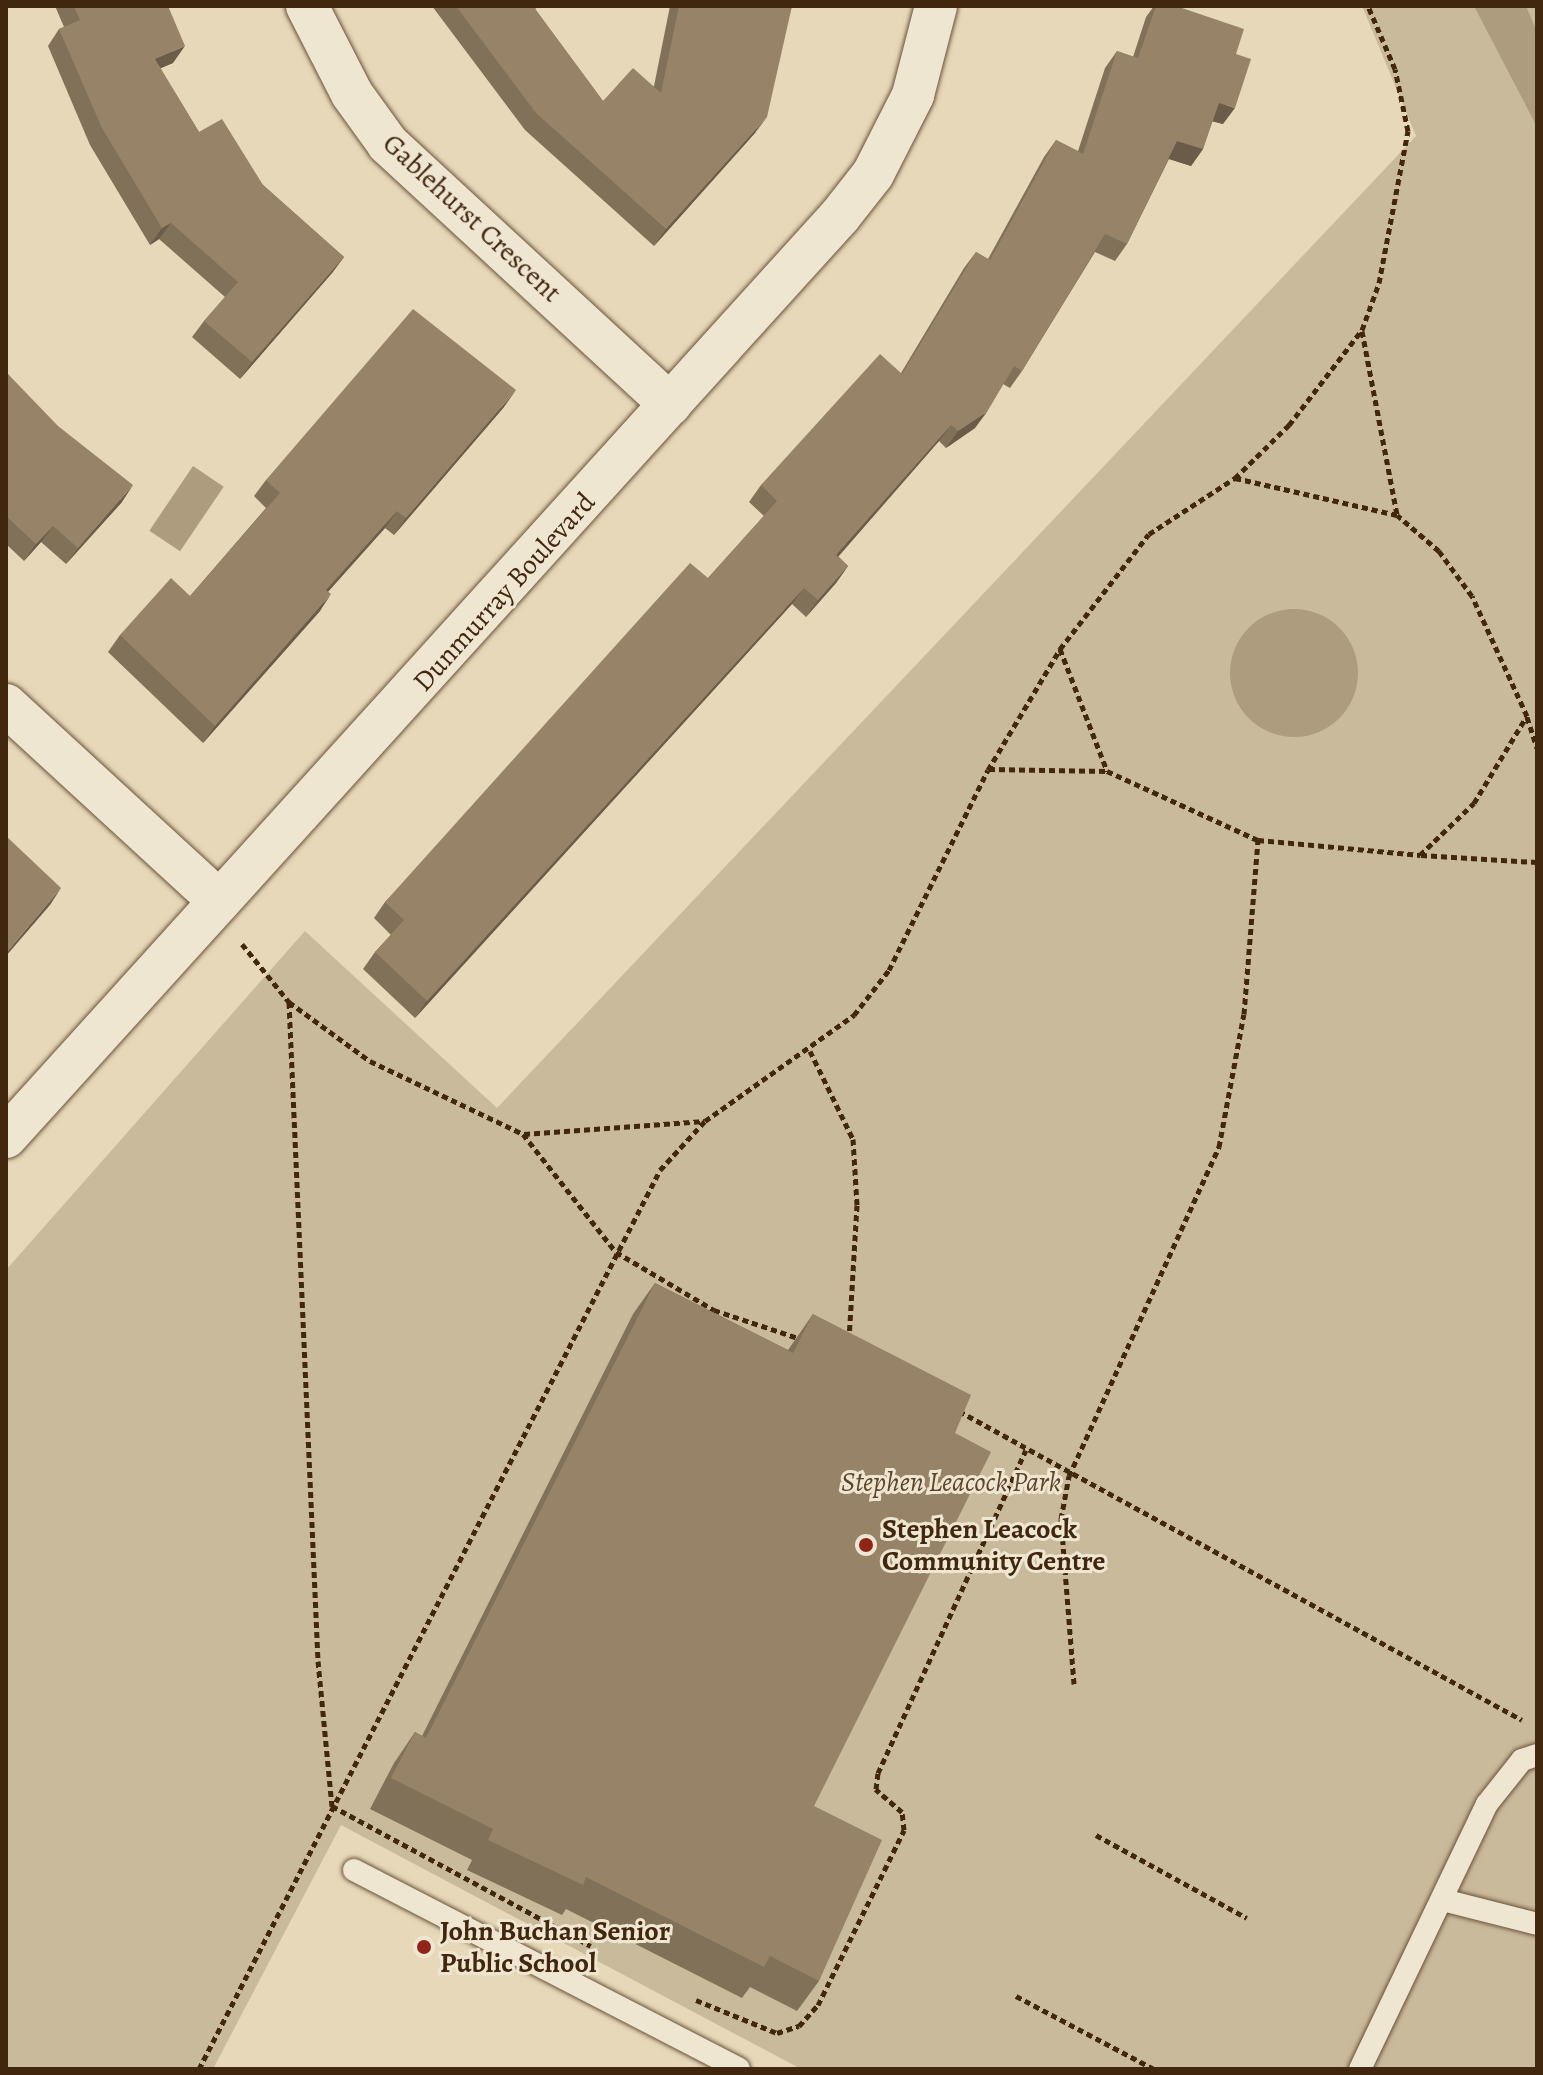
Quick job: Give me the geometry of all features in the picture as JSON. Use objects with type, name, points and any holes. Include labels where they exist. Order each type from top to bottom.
[{"type":"street","name":"Gablehurst Crescent","points":[[307,6],[352,94],[388,144],[670,404]]},
{"type":"street","name":"Dunmurray Boulevard","points":[[6,1137],[219,901],[501,599],[873,174],[913,95],[936,6]]},
{"type":"street","points":[[6,705],[219,901]]},
{"type":"lane","points":[[1360,2069],[1487,1804],[1522,1760],[1537,1755]]},
{"type":"lane","points":[[354,1870],[739,2069]]},
{"type":"lane","points":[[1443,1900],[1537,1924]]},
{"type":"path","points":[[199,2069],[660,1170],[705,1121],[810,1051],[854,1015],[889,970],[988,770],[1060,649],[1149,534],[1235,478],[1289,425],[1362,330],[1379,283],[1408,131],[1395,69],[1368,6]]},
{"type":"path","points":[[1362,330],[1397,515]]},
{"type":"path","points":[[1235,478],[1397,515],[1439,551],[1472,596],[1527,716],[1537,748]]},
{"type":"path","points":[[1060,649],[1107,771]]},
{"type":"path","points":[[1420,855],[1474,803],[1527,716]]},
{"type":"path","points":[[988,770],[1107,771],[1258,840],[1537,862]]},
{"type":"path","points":[[1074,1684],[1061,1519],[1069,1476],[1219,1147],[1244,1014],[1258,840]]},
{"type":"path","points":[[219,901],[253,965],[289,1002],[370,1061],[523,1134],[616,1252],[714,1310],[818,1345]]},
{"type":"path","points":[[289,1002],[318,1661],[332,1806]]},
{"type":"path","points":[[810,1051],[853,1139],[857,1205],[847,1355]]},
{"type":"path","points":[[523,1134],[705,1121]]},
{"type":"path","points":[[950,1406],[1069,1476],[1537,1728]]},
{"type":"path","points":[[684,1995],[777,2033],[799,2026],[818,2005],[904,1830],[902,1812],[876,1789],[878,1773],[1026,1450]]},
{"type":"path","points":[[332,1806],[599,1950]]},
{"type":"path","points":[[1096,1835],[1247,1918]]},
{"type":"path","points":[[1016,1996],[1154,2069]]},
{"type":"green space","name":"Stephen Leacock Park","points":[[1362,6],[1537,6],[1537,2069],[801,2069],[341,1825],[213,2069],[6,2069],[6,1270],[305,931],[497,1108],[1416,136]]},
{"type":"shaded area","points":[[1474,6],[1526,6],[1537,32],[1537,127]]},
{"type":"shaded area","points":[[193,466],[224,487],[180,551],[149,531]]},
{"type":"shaded area","points":[[1294,609],[1318,614],[1339,628],[1353,649],[1358,673],[1353,697],[1339,718],[1318,732],[1294,737],[1270,732],[1249,718],[1235,697],[1230,673],[1235,649],[1249,628],[1270,614]]},
{"type":"building","points":[[74,6],[168,6],[185,46],[155,59],[199,132],[222,119],[263,185],[344,257],[252,362],[204,321],[238,282],[171,223],[162,228],[102,128],[59,29],[80,20]]},
{"type":"building","points":[[456,6],[533,6],[603,101],[633,68],[661,93],[679,6],[792,6],[767,117],[666,229],[536,113]]},
{"type":"building","points":[[1156,6],[1176,6],[1244,29],[1236,54],[1251,59],[1235,108],[1219,103],[1203,149],[1177,141],[1127,244],[1105,234],[1022,371],[1014,366],[987,412],[958,431],[951,425],[836,555],[848,566],[818,600],[804,588],[427,1001],[375,952],[404,920],[385,902],[690,563],[708,578],[777,501],[761,485],[880,354],[902,374],[976,252],[990,260],[1056,140],[1083,154],[1117,51],[1138,58]]},
{"type":"building","points":[[413,309],[516,390],[406,518],[397,511],[326,590],[331,594],[215,726],[120,635],[171,578],[190,596],[280,493],[266,480]]},
{"type":"building","points":[[6,372],[58,426],[133,485],[78,548],[53,526],[36,544],[6,516]]},
{"type":"building","points":[[6,836],[61,888],[6,953]]},
{"type":"building","points":[[655,1283],[793,1353],[813,1314],[971,1395],[955,1433],[991,1452],[814,1806],[882,1840],[819,1981],[770,1956],[764,1967],[586,1877],[583,1885],[488,1840],[493,1829],[391,1778],[415,1732],[426,1738]]},
{"type":"place","name":"Stephen Leacock Community Centre","points":[[866,1545]]},
{"type":"place","name":"John Buchan Senior Public School","points":[[424,1947]]}]
